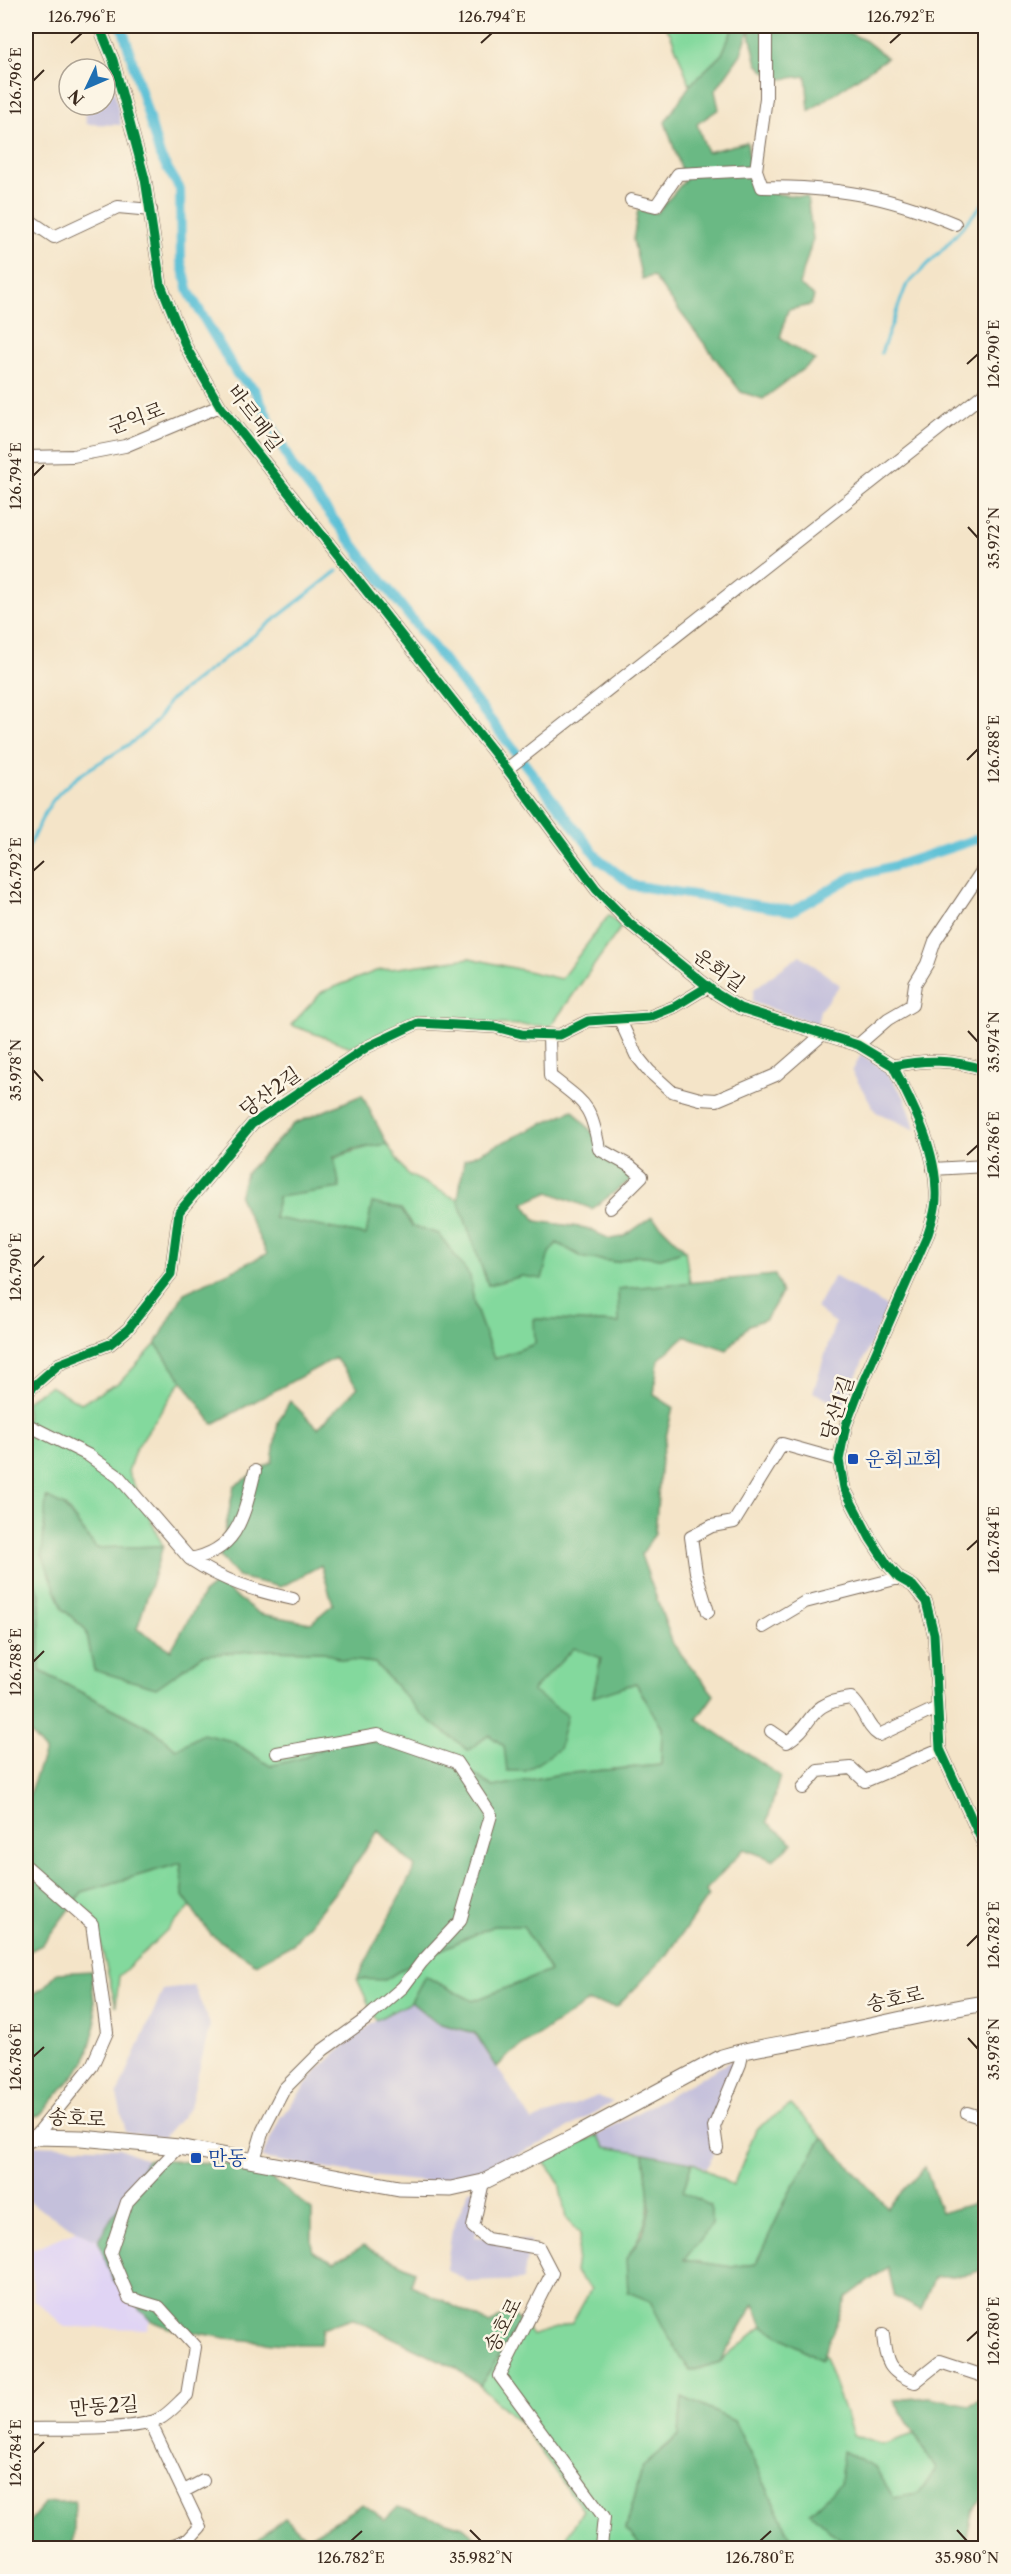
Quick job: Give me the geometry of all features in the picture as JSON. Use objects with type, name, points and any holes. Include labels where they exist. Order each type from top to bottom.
[{"type":"main road","name":"송호로","points":[[30,2139],[81,2138],[178,2147],[399,2188],[451,2189],[483,2182],[575,2136],[722,2057],[743,2050],[986,2003]]},
{"type":"street","name":"바르메길","points":[[99,26],[113,60],[145,179],[161,285],[171,315],[186,347],[220,405],[510,767]]},
{"type":"street","points":[[766,26],[766,98],[756,170],[762,187],[819,187],[869,196],[913,207],[955,224]]},
{"type":"street","points":[[631,200],[656,206],[678,174],[756,170]]},
{"type":"street","points":[[26,218],[54,237],[118,207],[151,210]]},
{"type":"street","points":[[510,767],[986,392]]},
{"type":"street","name":"군익로","points":[[26,457],[73,456],[125,446],[220,405]]},
{"type":"street","name":"운회길","points":[[510,767],[596,890],[629,923],[707,987],[740,1008],[858,1046],[892,1066]]},
{"type":"street","points":[[858,1046],[888,1019],[912,1005],[915,984],[927,964],[935,941],[986,865]]},
{"type":"street","name":"당산2길","points":[[26,1393],[58,1364],[110,1344],[128,1329],[171,1274],[178,1212],[252,1124],[368,1047],[418,1023],[495,1027],[522,1034],[560,1035],[588,1021],[649,1017],[674,1007],[707,987]]},
{"type":"street","points":[[620,1020],[636,1055],[660,1083],[671,1091],[700,1099],[717,1100],[776,1075],[823,1034]]},
{"type":"street","points":[[549,1035],[550,1076],[586,1105],[594,1118],[599,1149],[630,1166],[642,1176],[610,1208]]},
{"type":"street","points":[[892,1066],[918,1060],[955,1061],[986,1070]]},
{"type":"street","name":"당산1길","points":[[892,1066],[923,1131],[933,1169],[936,1196],[928,1234],[859,1390],[846,1425],[839,1460],[844,1488],[856,1514],[887,1564],[899,1578],[914,1586],[926,1602],[934,1634],[940,1749],[986,1850]]},
{"type":"street","points":[[933,1169],[986,1166]]},
{"type":"street","points":[[26,1424],[88,1455],[118,1477],[190,1559],[212,1574],[239,1586],[293,1599]]},
{"type":"street","name":"당산1길","points":[[708,1612],[696,1572],[691,1537],[712,1526],[734,1522],[782,1444],[839,1460]]},
{"type":"street","points":[[190,1559],[210,1555],[241,1525],[255,1471]]},
{"type":"street","points":[[764,1627],[805,1602],[899,1578]]},
{"type":"street","points":[[771,1731],[787,1742],[816,1710],[832,1700],[851,1698],[859,1705],[873,1731],[879,1735],[937,1708]]},
{"type":"street","points":[[254,2160],[263,2130],[284,2089],[322,2050],[366,2019],[403,1987],[420,1963],[460,1921],[491,1815],[456,1762],[378,1735],[277,1753]]},
{"type":"street","points":[[802,1788],[818,1771],[851,1768],[865,1781],[940,1749]]},
{"type":"street","points":[[26,1866],[93,1924],[107,2032],[92,2066],[30,2139]]},
{"type":"street","points":[[717,2148],[714,2127],[743,2050]]},
{"type":"street","points":[[968,2113],[986,2119]]},
{"type":"street","name":"만동2길","points":[[26,2428],[112,2428],[150,2422],[159,2419],[187,2395],[195,2347],[159,2307],[129,2298],[110,2253],[127,2202],[178,2147]]},
{"type":"street","name":"송호로","points":[[483,2182],[473,2227],[487,2239],[539,2247],[552,2273],[501,2376],[604,2517],[601,2547]]},
{"type":"street","points":[[883,2335],[885,2357],[900,2376],[915,2382],[926,2370],[940,2362],[986,2377]]},
{"type":"street","points":[[150,2422],[200,2527],[189,2539],[171,2546]]},
{"type":"street","points":[[184,2491],[203,2481]]},
{"type":"shaded area","points":[[117,104],[121,125],[86,124],[86,117],[117,117]]},
{"type":"shaded area","points":[[800,955],[840,985],[820,1010],[817,1024],[752,1002],[754,989]]},
{"type":"shaded area","points":[[861,1054],[886,1071],[905,1098],[916,1130],[876,1112],[852,1072]]},
{"type":"shaded area","points":[[834,1276],[888,1307],[842,1407],[813,1392],[835,1323],[816,1308]]},
{"type":"shaded area","points":[[194,1986],[210,2025],[190,2107],[163,2138],[126,2132],[117,2095],[163,1990]]},
{"type":"shaded area","points":[[411,2002],[437,2023],[475,2033],[532,2121],[597,2096],[613,2102],[544,2142],[449,2184],[378,2177],[262,2158],[280,2118],[320,2067],[376,2020]]},
{"type":"shaded area","points":[[733,2060],[736,2064],[710,2126],[715,2153],[706,2168],[692,2162],[605,2147],[597,2135]]},
{"type":"shaded area","points":[[32,2145],[120,2148],[147,2160],[98,2240],[76,2231],[26,2200],[26,2149]]},
{"type":"shaded area","points":[[489,2185],[475,2237],[530,2241],[523,2280],[469,2282],[446,2269],[452,2230],[469,2190]]},
{"type":"shaded area","points":[[76,2231],[98,2240],[113,2279],[150,2320],[147,2329],[65,2327],[34,2299],[30,2250]]},
{"type":"green space","points":[[664,26],[734,26],[722,54],[690,85],[670,33]]},
{"type":"green space","points":[[734,26],[835,26],[866,41],[887,58],[809,111],[806,76],[774,80],[757,64],[749,30],[741,54],[715,91],[719,109],[697,124],[707,152],[747,142],[752,184],[777,194],[807,197],[813,239],[799,285],[814,296],[811,305],[788,310],[780,338],[815,360],[763,399],[741,392],[653,276],[642,279],[633,240],[638,210],[657,213],[685,180],[665,122],[690,85],[722,54]]},
{"type":"green space","points":[[609,915],[621,927],[551,1026],[408,1021],[351,1047],[291,1025],[322,992],[376,971],[470,958],[561,979]]},
{"type":"green space","points":[[362,1095],[387,1144],[355,1149],[334,1157],[340,1188],[278,1197],[274,1218],[366,1235],[372,1203],[401,1209],[412,1226],[439,1234],[470,1276],[474,1304],[494,1359],[535,1344],[534,1319],[619,1323],[618,1289],[775,1275],[782,1293],[766,1319],[749,1325],[727,1350],[685,1336],[658,1360],[654,1395],[673,1407],[661,1459],[655,1534],[641,1555],[673,1644],[714,1695],[697,1719],[780,1776],[767,1822],[793,1843],[773,1860],[744,1849],[705,1891],[708,1896],[668,1954],[617,2007],[588,2002],[510,2054],[497,2067],[475,2033],[437,2023],[411,2002],[425,1976],[473,2001],[550,1971],[523,1926],[493,1926],[412,1963],[385,1980],[357,1979],[415,1867],[378,1831],[340,1886],[293,1944],[256,1964],[211,1935],[183,1896],[181,1863],[82,1892],[42,1945],[26,1953],[26,1802],[45,1751],[26,1729],[26,1565],[40,1594],[40,1671],[154,1730],[176,1749],[203,1734],[232,1741],[270,1766],[306,1757],[342,1738],[439,1750],[493,1787],[561,1774],[661,1765],[662,1728],[636,1683],[593,1697],[601,1658],[574,1648],[532,1691],[567,1715],[559,1749],[526,1771],[507,1771],[504,1746],[489,1735],[468,1750],[421,1714],[375,1663],[340,1659],[323,1651],[262,1650],[203,1655],[156,1688],[94,1670],[86,1630],[63,1609],[42,1555],[46,1497],[64,1506],[96,1548],[163,1546],[137,1629],[171,1650],[203,1594],[217,1583],[260,1614],[311,1623],[333,1604],[321,1565],[281,1587],[238,1577],[220,1557],[234,1486],[272,1462],[278,1422],[290,1401],[318,1428],[358,1387],[335,1358],[213,1424],[156,1344],[184,1293],[267,1254],[239,1197],[246,1173],[294,1124]]},
{"type":"green space","points":[[573,1110],[632,1179],[592,1209],[549,1192],[524,1203],[536,1221],[586,1228],[610,1239],[623,1237],[652,1217],[685,1250],[661,1258],[637,1255],[617,1262],[584,1258],[557,1243],[549,1253],[542,1279],[522,1276],[488,1285],[458,1200],[464,1160]]},
{"type":"green space","points":[[387,1144],[407,1174],[458,1200],[488,1285],[522,1276],[542,1278],[549,1252],[557,1243],[584,1258],[616,1262],[637,1255],[661,1258],[685,1250],[690,1283],[618,1289],[620,1323],[535,1319],[535,1344],[494,1359],[474,1304],[469,1276],[439,1234],[412,1226],[401,1209],[366,1235],[274,1218],[278,1197],[317,1169],[353,1151]]},
{"type":"green space","points":[[156,1344],[182,1380],[135,1450],[128,1472],[163,1546],[96,1548],[65,1506],[46,1498],[63,1609],[86,1630],[94,1670],[156,1688],[203,1655],[262,1650],[323,1651],[340,1659],[375,1663],[421,1714],[469,1750],[489,1735],[504,1746],[532,1691],[574,1648],[601,1657],[593,1696],[636,1683],[662,1728],[661,1765],[561,1774],[493,1787],[439,1750],[342,1738],[306,1757],[270,1766],[232,1741],[176,1749],[154,1730],[40,1671],[40,1594],[26,1565],[26,1401],[50,1386],[81,1403],[120,1382]]},
{"type":"green space","points":[[181,1863],[183,1896],[191,1907],[119,1976],[116,2006],[94,1917],[75,1901],[82,1892]]},
{"type":"green space","points":[[493,1926],[523,1926],[550,1971],[473,2001],[425,1976],[411,2002],[376,2020],[357,1979],[385,1979],[412,1963]]},
{"type":"green space","points":[[91,1971],[96,2024],[85,2063],[39,2116],[26,2116],[26,1999],[43,1988],[57,1973]]},
{"type":"green space","points":[[791,2105],[823,2137],[789,2193],[756,2263],[732,2267],[683,2260],[683,2192],[692,2162],[733,2186],[756,2129]]},
{"type":"green space","points":[[597,2135],[605,2147],[644,2153],[648,2209],[642,2230],[626,2259],[690,2371],[720,2362],[763,2326],[821,2360],[824,2354],[853,2435],[882,2445],[914,2434],[936,2469],[919,2494],[893,2498],[875,2467],[840,2540],[832,2548],[796,2548],[734,2421],[682,2397],[679,2435],[643,2466],[626,2528],[643,2548],[560,2548],[583,2510],[521,2424],[480,2386],[520,2322],[533,2335],[572,2323],[591,2289],[575,2272],[580,2234],[566,2219],[559,2182],[544,2162]]},
{"type":"green space","points":[[823,2137],[887,2208],[925,2167],[941,2213],[985,2200],[985,2269],[969,2274],[934,2278],[921,2310],[895,2297],[888,2267],[847,2297],[821,2360],[763,2326],[754,2304],[720,2362],[690,2371],[650,2301],[628,2292],[626,2259],[643,2233],[650,2209],[644,2153],[692,2162],[683,2192],[711,2206],[711,2226],[684,2260],[732,2267],[756,2263],[789,2193]]},
{"type":"green space","points":[[147,2160],[235,2164],[265,2174],[312,2210],[312,2251],[334,2262],[363,2246],[415,2271],[411,2285],[490,2324],[509,2310],[520,2322],[480,2386],[456,2368],[352,2318],[323,2328],[320,2344],[283,2344],[226,2338],[169,2328],[150,2320],[113,2279],[98,2240]]},
{"type":"green space","points":[[682,2397],[734,2421],[796,2548],[643,2548],[626,2529],[643,2466],[679,2435]]},
{"type":"green space","points":[[929,2397],[970,2405],[985,2397],[985,2495],[972,2512],[965,2548],[832,2548],[840,2540],[810,2512],[840,2484],[843,2451],[875,2467],[894,2498],[919,2494],[936,2469],[894,2400]]},
{"type":"green space","points":[[75,2501],[73,2548],[26,2548],[26,2526],[45,2503]]},
{"type":"green space","points":[[363,2504],[385,2520],[398,2507],[463,2527],[488,2548],[246,2548],[285,2518],[307,2538]]},
{"type":"waterway","points":[[122,26],[160,156],[180,189],[181,261],[189,292],[209,327],[237,374],[254,389],[292,466],[599,859],[632,885],[792,911],[852,877],[898,865],[986,836]]},
{"type":"waterway","points":[[881,353],[906,286],[946,246],[986,200]]},
{"type":"waterway","points":[[26,852],[42,818],[54,799],[67,785],[146,732],[168,702],[337,571]]},
{"type":"cycle path","points":[[99,26],[113,60],[145,179],[161,285],[186,347],[220,406],[507,769],[596,889],[629,923],[717,994],[740,1008],[858,1045],[893,1066],[939,1061],[986,1070]]},
{"type":"cycle path","points":[[26,1393],[59,1364],[110,1344],[128,1329],[171,1274],[179,1212],[252,1124],[367,1047],[418,1023],[495,1027],[522,1034],[560,1035],[588,1021],[649,1017],[674,1007],[707,987]]},
{"type":"cycle path","points":[[893,1066],[929,1146],[936,1181],[935,1207],[928,1234],[846,1425],[839,1460],[844,1488],[870,1538],[899,1578],[913,1586],[926,1602],[934,1634],[940,1749],[986,1850]]},
{"type":"place","name":"운회교회","points":[[853,1459]]},
{"type":"place","name":"만동","points":[[196,2158]]}]
